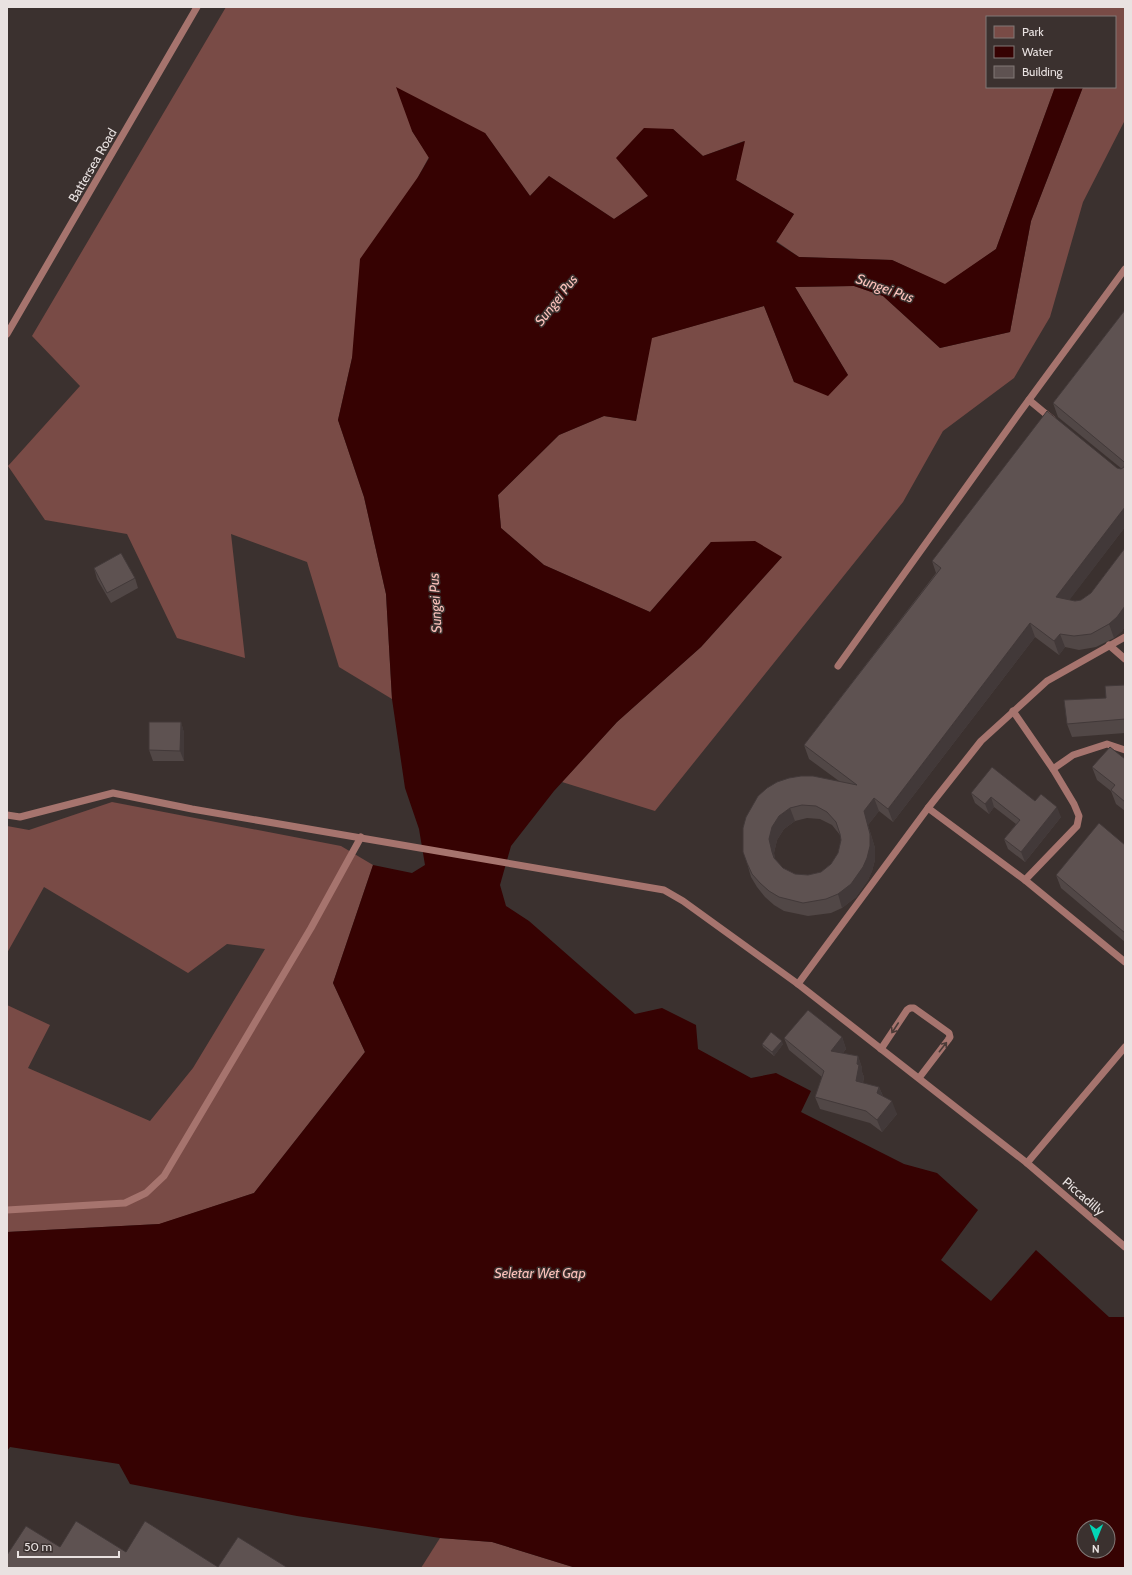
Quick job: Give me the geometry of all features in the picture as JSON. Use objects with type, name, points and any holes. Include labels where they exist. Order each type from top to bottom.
[{"type":"lane","name":"Battersea Road","points":[[7,334],[197,7]]},
{"type":"lane","points":[[838,666],[1125,269]]},
{"type":"lane","points":[[1029,400],[1059,424]]},
{"type":"lane","points":[[798,984],[928,808],[981,741],[1046,681],[1125,637]]},
{"type":"lane","points":[[1109,645],[1125,659]]},
{"type":"lane","points":[[1013,711],[1053,769],[1074,804],[1078,816],[1077,826],[1025,880]]},
{"type":"lane","points":[[1053,769],[1073,755],[1106,744],[1125,750]]},
{"type":"lane","name":"Piccadilly","points":[[7,815],[20,817],[113,793],[192,809],[664,890],[682,901],[798,984],[1027,1163],[1125,1248]]},
{"type":"lane","points":[[928,808],[1025,880],[1125,962]]},
{"type":"lane","points":[[7,1210],[125,1203],[146,1193],[164,1176],[307,934],[361,837]]},
{"type":"lane","points":[[881,1049],[907,1010],[910,1008],[914,1008],[949,1033],[950,1036],[948,1040],[919,1078]]},
{"type":"lane","points":[[1027,1163],[1125,1047]]},
{"type":"green space","points":[[226,7],[1125,7],[1125,120],[1083,202],[1050,317],[1014,378],[943,431],[903,502],[655,811],[562,782],[617,722],[701,647],[782,557],[711,542],[650,612],[544,565],[501,528],[498,495],[559,435],[604,416],[636,421],[651,338],[764,306],[794,382],[848,375],[795,287],[854,286],[883,296],[940,348],[1010,332],[1031,221],[1083,88],[1116,88],[1116,16],[986,16],[986,88],[1055,88],[996,249],[945,285],[892,260],[799,257],[776,241],[794,214],[736,180],[744,141],[703,156],[673,129],[648,196],[614,219],[549,176],[530,196],[485,133],[412,131],[429,157],[418,177],[352,358],[338,420],[364,497],[386,594],[392,699],[339,667],[307,562],[231,534],[245,658],[177,638],[127,534],[45,520],[8,466],[80,386],[32,336]]},
{"type":"green space","points":[[112,802],[341,846],[373,865],[333,983],[365,1052],[254,1193],[160,1224],[7,1232],[7,1005],[50,1025],[28,1068],[150,1121],[193,1068],[265,949],[227,944],[188,973],[44,887],[7,953],[7,826],[29,830]]},
{"type":"green space","points":[[440,1538],[492,1542],[576,1568],[421,1568]]},
{"type":"water","name":"Seletar Wet Gap","points":[[396,87],[485,133],[530,196],[549,176],[614,219],[648,196],[616,158],[644,128],[673,129],[703,156],[745,141],[736,180],[794,214],[776,242],[799,257],[892,260],[945,284],[996,249],[1055,88],[1083,88],[1031,221],[1010,332],[940,348],[883,296],[854,286],[795,287],[848,375],[828,396],[794,382],[764,306],[652,338],[636,421],[604,416],[559,435],[498,495],[501,528],[544,565],[650,612],[711,542],[755,541],[782,557],[701,647],[617,722],[554,791],[511,846],[500,885],[506,906],[529,921],[635,1014],[662,1008],[696,1025],[698,1049],[751,1078],[776,1073],[811,1091],[801,1112],[904,1164],[937,1173],[978,1210],[941,1260],[991,1301],[1036,1250],[1109,1317],[1125,1317],[1125,1568],[576,1568],[492,1542],[440,1538],[297,1516],[130,1484],[119,1464],[10,1447],[7,1451],[7,1232],[159,1224],[254,1193],[365,1052],[333,983],[373,865],[412,873],[425,865],[419,829],[405,788],[392,699],[386,594],[364,497],[338,420],[352,358],[360,259],[418,177],[429,158],[412,131]]},
{"type":"building","points":[[1125,310],[1125,463],[1053,403]]},
{"type":"building","points":[[1047,411],[1117,468],[1121,469],[1124,467],[1125,463],[1125,507],[1056,597],[1075,601],[1081,600],[1091,593],[1125,548],[1125,606],[1117,617],[1109,624],[1091,634],[1074,636],[1060,634],[1054,641],[1030,623],[888,809],[874,798],[864,811],[870,834],[870,846],[863,867],[851,884],[838,894],[826,899],[803,903],[779,897],[769,891],[752,874],[743,852],[743,828],[746,817],[758,796],[777,782],[801,776],[813,776],[857,785],[804,745],[941,568],[932,561]],"holes":[[[802,805],[816,806],[827,812],[836,822],[841,840],[838,853],[831,864],[821,872],[808,875],[795,874],[783,868],[774,858],[769,839],[772,827],[779,816],[790,808]]]},
{"type":"building","points":[[121,553],[135,578],[107,593],[94,568]]},
{"type":"building","points":[[1125,685],[1125,719],[1067,724],[1064,700],[1106,698],[1105,686]]},
{"type":"building","points":[[149,722],[181,722],[180,751],[149,750]]},
{"type":"building","points":[[1110,747],[1125,759],[1125,802],[1111,790],[1115,785],[1092,767]]},
{"type":"building","points":[[992,767],[1035,801],[1041,794],[1057,807],[1021,852],[1004,839],[1020,820],[991,797],[985,804],[971,793]]},
{"type":"building","points":[[1099,823],[1125,845],[1125,933],[1056,875]]},
{"type":"building","points":[[808,1010],[842,1037],[831,1051],[858,1056],[857,1064],[859,1065],[856,1081],[879,1087],[877,1093],[892,1101],[877,1120],[866,1111],[815,1097],[824,1071],[784,1038]]},
{"type":"building","points":[[771,1032],[782,1041],[772,1052],[762,1044]]},
{"type":"building","points":[[76,1521],[126,1552],[145,1521],[218,1567],[238,1537],[288,1568],[7,1568],[7,1555],[26,1526],[60,1547]]},
{"type":"water label","name":"Sungei Pus","points":[[885,288]]},
{"type":"water label","name":"Sungei Pus","points":[[556,300]]},
{"type":"water label","name":"Sungei Pus","points":[[435,603]]}]
